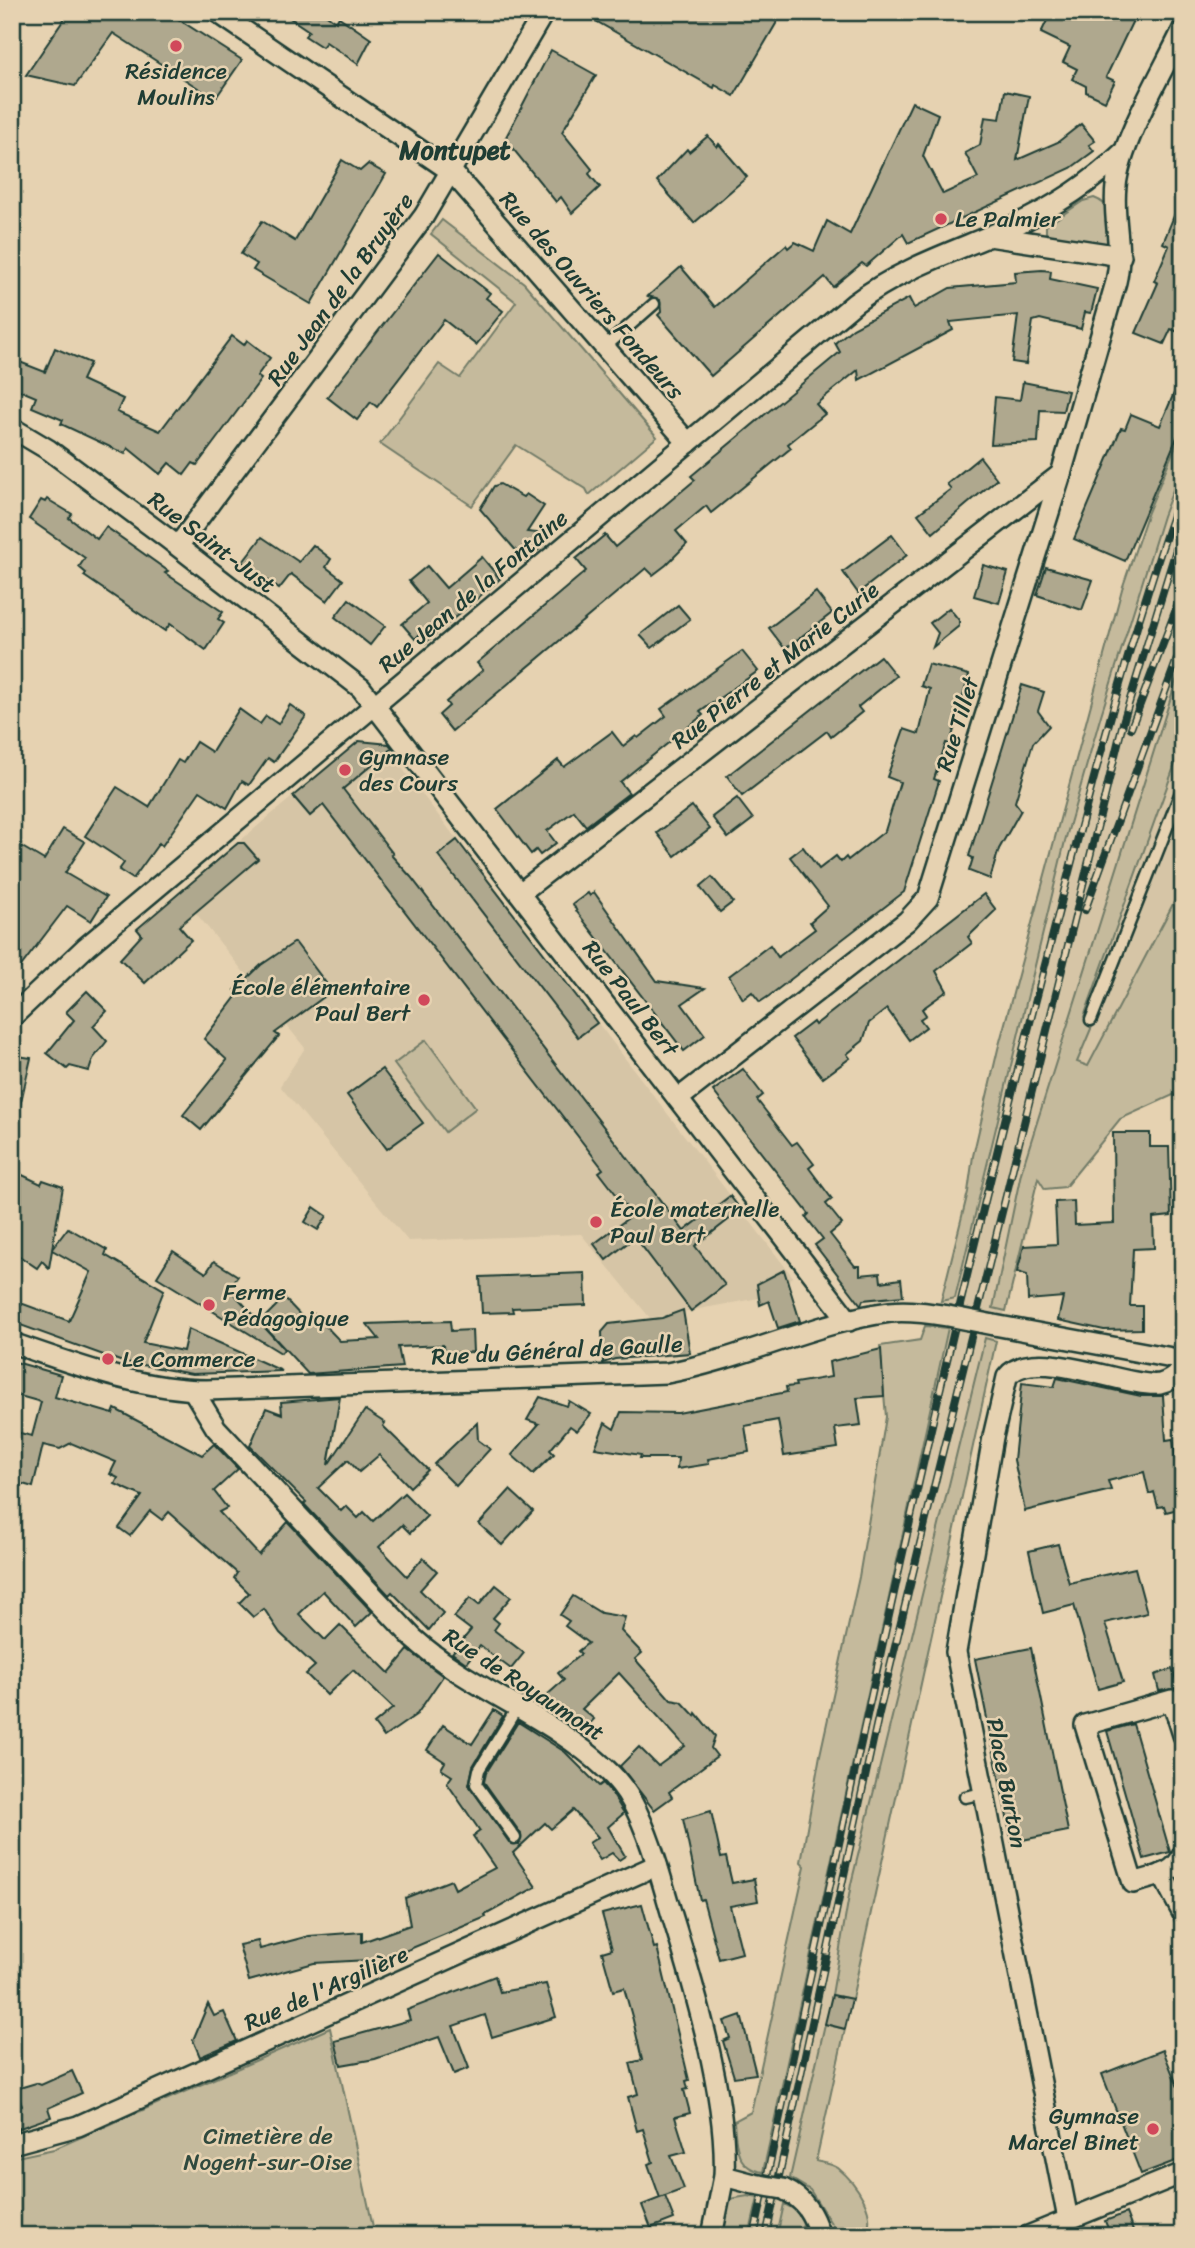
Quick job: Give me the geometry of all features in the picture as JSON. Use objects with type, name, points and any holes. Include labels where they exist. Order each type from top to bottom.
[{"type":"street","name":"Rue des Ouvriers Fondeurs","points":[[217,12],[452,172],[688,443]]},
{"type":"street","name":"Rue Jean de la Bruyère","points":[[178,546],[303,382],[424,216],[544,12]]},
{"type":"street","points":[[988,236],[1121,256],[1115,198],[1122,153],[1183,29]]},
{"type":"street","name":"Rue Jean de la Fontaine","points":[[12,1017],[65,965],[848,309],[891,277],[1027,219],[1091,182],[1122,153]]},
{"type":"street","name":"Rue Tillet","points":[[678,1099],[907,921],[928,898],[1061,474],[1121,256]]},
{"type":"street","name":"Rue Saint-Just","points":[[12,428],[49,450],[178,546],[361,688],[375,705]]},
{"type":"street","name":"Rue Pierre et Marie Curie","points":[[520,893],[1061,474]]},
{"type":"street","name":"Rue Paul Bert","points":[[375,705],[849,1321]]},
{"type":"street","name":"Rue du Général de Gaulle","points":[[12,1343],[111,1374],[193,1390],[667,1373],[713,1363],[849,1321],[898,1312],[948,1316],[1183,1360]]},
{"type":"street","name":"Place Burton","points":[[1068,2219],[974,1795],[955,1643],[992,1437],[1007,1377],[1023,1365],[1090,1370],[1152,1384],[1167,1381],[1183,1370]]},
{"type":"street","name":"Rue de Royaumont","points":[[193,1390],[216,1428],[413,1638],[449,1667],[582,1749],[614,1777],[635,1809],[657,1866],[692,1981],[722,2133],[724,2176],[712,2236]]},
{"type":"street","points":[[1183,1735],[1172,1700],[1085,1725],[1133,1883],[1176,1867],[1183,1854]]},
{"type":"street","name":"Rue de l'Argilière","points":[[12,2144],[78,2126],[657,1866]]},
{"type":"street","points":[[1162,1874],[1183,1914]]},
{"type":"street","points":[[1028,2236],[1183,2173]]},
{"type":"street","points":[[724,2176],[783,2189],[796,2195],[808,2207],[820,2236]]},
{"type":"lane","points":[[605,347],[654,304]]},
{"type":"lane","points":[[1091,1020],[1183,787]]},
{"type":"lane","points":[[515,1838],[475,1784],[479,1770],[517,1708]]},
{"type":"shaded area","points":[[1183,428],[1183,919],[1039,1177],[1024,1246],[996,1341],[810,2190],[796,2210],[803,2223],[800,2236],[719,2236],[723,2211],[730,2199],[737,2154],[734,2121],[751,2112],[805,1866],[801,1862],[820,1755],[859,1577],[886,1417],[880,1346],[920,1340],[925,1326],[934,1327],[968,1192],[973,1156],[998,1049],[1122,589]]},
{"type":"shaded area","name":"École élémentaire Paul Bert","points":[[359,741],[382,744],[389,751],[793,1277],[775,1291],[759,1298],[650,1318],[581,1234],[408,1241],[280,1086],[305,1048],[179,892]]},
{"type":"green space","points":[[1094,198],[1105,205],[1111,215],[1113,241],[1107,246],[1054,238],[1046,233],[1046,226],[1083,201]]},
{"type":"green space","points":[[442,220],[524,283],[657,437],[589,495],[586,489],[516,445],[472,506],[380,444],[439,364],[460,378],[516,302],[431,234]]},
{"type":"green space","points":[[1183,428],[1183,464],[1163,516],[1065,841],[955,1298],[941,1301],[968,1192],[973,1156],[998,1049],[1122,589],[1148,512]]},
{"type":"green space","points":[[1181,665],[1183,742],[1084,1017],[1093,1024],[1077,1062],[1088,1066],[1183,885],[1183,1097],[1173,1095],[1120,1119],[1065,1187],[1045,1189],[1038,1178],[1006,1311],[993,1308],[1021,1173]]},
{"type":"green space","points":[[426,1040],[476,1108],[445,1132],[394,1064]]},
{"type":"green space","points":[[925,1326],[948,1328],[763,2172],[747,2166],[742,2160],[734,2121],[751,2112],[805,1866],[801,1862],[820,1755],[859,1577],[886,1417],[880,1346],[920,1340]]},
{"type":"green space","points":[[985,1338],[996,1341],[852,1999],[832,1995],[851,1884]]},
{"type":"green space","points":[[825,2024],[845,2029],[816,2161],[838,2168],[858,2190],[869,2218],[864,2236],[839,2236],[810,2190],[790,2178]]},
{"type":"green space","name":"Cimetière de Nogent-sur-Oise","points":[[330,2028],[375,2236],[12,2236],[12,2158],[54,2149]]},
{"type":"green space","points":[[748,2196],[758,2198],[749,2236],[719,2236],[723,2211],[730,2199]]},
{"type":"green space","points":[[784,2204],[796,2210],[803,2223],[800,2236],[777,2236]]},
{"type":"building","name":"Résidence Moulins","points":[[69,12],[167,12],[242,60],[215,99],[113,33],[75,86],[26,75]]},
{"type":"building","points":[[281,12],[323,12],[336,22],[339,17],[371,39],[358,64],[326,42],[322,47],[305,36],[309,31]]},
{"type":"building","points":[[580,12],[761,12],[777,22],[734,96],[715,85],[714,88]]},
{"type":"building","points":[[1051,12],[1137,12],[1106,77],[1115,81],[1105,101],[1086,92],[1086,86],[1072,79],[1077,69],[1063,62],[1070,47],[1041,33]]},
{"type":"building","points":[[551,50],[596,75],[562,132],[592,169],[589,174],[600,187],[572,213],[561,197],[556,202],[505,139]]},
{"type":"building","points":[[1005,91],[1029,96],[1017,160],[1058,142],[1081,124],[1095,141],[1089,145],[1094,151],[1071,168],[908,243],[903,234],[866,266],[862,263],[833,287],[825,277],[711,376],[658,315],[661,312],[660,300],[648,296],[681,267],[715,307],[786,245],[788,248],[795,242],[814,251],[827,221],[850,234],[912,102],[938,114],[923,156],[943,194],[978,178],[965,153],[980,145],[985,117],[1000,119]]},
{"type":"building","points":[[708,136],[717,147],[719,144],[747,177],[694,223],[657,181],[687,149],[689,152]]},
{"type":"building","points":[[342,160],[360,171],[368,164],[386,174],[311,304],[253,270],[257,264],[241,254],[262,221],[295,241]]},
{"type":"building","points":[[1182,196],[1183,334],[1171,329],[1164,344],[1136,333],[1158,283],[1154,281],[1169,246],[1163,243]]},
{"type":"building","points":[[439,253],[490,293],[486,298],[503,311],[476,345],[444,320],[377,407],[371,402],[357,420],[327,397]]},
{"type":"building","points":[[1051,271],[1050,279],[1097,289],[1091,313],[1085,312],[1081,329],[1040,319],[1033,321],[1026,364],[1012,362],[1018,315],[950,322],[953,330],[859,380],[858,370],[816,404],[825,414],[788,444],[791,448],[711,513],[706,506],[676,531],[687,544],[666,565],[653,575],[646,568],[452,731],[439,715],[449,706],[446,702],[483,670],[477,663],[586,571],[576,559],[605,535],[615,547],[695,480],[691,476],[840,352],[835,343],[853,328],[909,298],[914,308],[950,288],[1016,282],[1015,272]]},
{"type":"building","points":[[232,336],[244,345],[247,340],[270,358],[257,376],[261,379],[197,465],[193,463],[184,475],[169,463],[160,474],[128,448],[125,454],[61,424],[63,420],[32,407],[36,397],[12,387],[12,359],[45,372],[55,348],[90,363],[82,380],[123,399],[117,412],[160,431]]},
{"type":"building","points":[[1183,372],[1183,423],[1125,561],[1074,539],[1121,428],[1125,429],[1131,414],[1160,426]]},
{"type":"building","points":[[1023,382],[1068,391],[1063,411],[1040,410],[1038,442],[991,444],[995,397],[1020,400]]},
{"type":"building","points":[[980,457],[997,479],[933,533],[918,514],[951,489],[947,484]]},
{"type":"building","points":[[500,484],[523,497],[526,494],[544,506],[527,532],[547,534],[542,547],[525,561],[480,509],[494,486]]},
{"type":"building","points":[[47,499],[72,514],[69,518],[97,539],[106,527],[168,571],[165,573],[223,612],[218,619],[224,623],[206,650],[170,624],[165,631],[84,576],[86,573],[79,567],[85,558],[29,519],[41,500],[45,502]]},
{"type":"building","points":[[892,535],[907,555],[858,593],[843,572]]},
{"type":"building","points":[[262,537],[299,562],[313,545],[331,559],[326,567],[343,580],[327,601],[291,574],[279,589],[243,562]]},
{"type":"building","points":[[482,557],[500,579],[425,643],[419,635],[415,639],[402,624],[427,603],[409,581],[427,566],[446,588]]},
{"type":"building","points":[[983,565],[1008,572],[999,603],[974,596]]},
{"type":"building","points":[[1046,567],[1093,580],[1082,610],[1037,595]]},
{"type":"building","points":[[816,592],[832,613],[785,649],[769,628]]},
{"type":"building","points":[[349,599],[385,626],[370,645],[335,617]]},
{"type":"building","points":[[678,605],[690,619],[652,648],[640,635]]},
{"type":"building","points":[[949,608],[959,620],[959,626],[933,647],[938,633],[930,623]]},
{"type":"building","points":[[742,651],[758,671],[700,712],[703,715],[620,782],[629,793],[586,826],[574,811],[547,831],[556,843],[540,855],[536,850],[531,854],[497,809],[558,760],[564,767],[612,732],[623,746],[636,736],[638,738],[666,716],[661,709]]},
{"type":"building","points":[[880,656],[896,676],[858,707],[862,712],[831,737],[827,731],[742,796],[727,776]]},
{"type":"building","points":[[928,664],[969,675],[950,744],[946,743],[934,779],[939,781],[904,892],[760,1002],[752,992],[743,999],[729,976],[770,945],[778,957],[815,929],[810,922],[828,906],[790,857],[803,847],[819,869],[836,856],[841,862],[846,857],[848,860],[885,831],[900,782],[887,777],[904,729],[919,734],[930,689],[921,686]]},
{"type":"building","points":[[1022,685],[1044,692],[1038,711],[1049,726],[1033,743],[1015,802],[1021,810],[999,849],[990,879],[969,871],[973,858],[969,856]]},
{"type":"building","points":[[290,705],[306,716],[274,762],[268,758],[249,785],[242,781],[227,808],[200,791],[162,846],[159,843],[133,879],[119,870],[124,863],[85,836],[117,787],[149,807],[178,760],[183,763],[196,742],[212,752],[239,709],[260,724],[266,716],[278,724]]},
{"type":"building","points":[[359,741],[389,744],[392,748],[343,789],[393,854],[391,855],[411,877],[684,1231],[730,1196],[741,1210],[695,1246],[725,1285],[691,1311],[635,1237],[606,1260],[594,1244],[632,1215],[599,1172],[603,1169],[323,805],[310,816],[293,796]]},
{"type":"building","points":[[737,798],[753,819],[728,838],[712,817]]},
{"type":"building","points":[[692,806],[710,829],[675,856],[657,833]]},
{"type":"building","points":[[63,829],[85,842],[65,873],[106,897],[91,921],[67,906],[12,978],[12,841],[44,860]]},
{"type":"building","points":[[457,840],[597,1023],[578,1037],[438,855]]},
{"type":"building","points":[[238,843],[244,843],[258,859],[179,926],[191,940],[145,983],[120,959],[142,935],[137,929]]},
{"type":"building","points":[[712,877],[733,902],[720,912],[700,887]]},
{"type":"building","points":[[594,892],[657,981],[705,988],[682,1004],[705,1035],[684,1051],[577,912],[573,904],[588,893],[590,896]]},
{"type":"building","points":[[984,894],[996,910],[968,937],[972,943],[936,971],[947,991],[922,1009],[926,1015],[920,1019],[926,1027],[909,1040],[887,1009],[869,1023],[863,1041],[847,1054],[850,1058],[823,1078],[792,1038],[813,1022],[815,1025]]},
{"type":"building","points":[[295,942],[332,991],[275,1033],[279,1036],[201,1130],[183,1115],[227,1060],[204,1039],[238,994],[235,990],[261,965]]},
{"type":"building","points":[[87,991],[107,1011],[93,1026],[107,1041],[93,1059],[89,1071],[70,1066],[67,1069],[47,1053],[74,1020],[66,1012]]},
{"type":"building","points":[[12,1055],[31,1058],[19,1110],[12,1110]]},
{"type":"building","points":[[382,1069],[423,1123],[387,1149],[347,1095]]},
{"type":"building","points":[[743,1069],[763,1095],[757,1100],[792,1145],[797,1142],[814,1164],[809,1168],[832,1199],[826,1204],[842,1224],[830,1234],[855,1266],[860,1266],[860,1275],[880,1273],[881,1282],[901,1279],[903,1296],[863,1300],[861,1305],[815,1245],[823,1239],[806,1217],[809,1214],[713,1091]]},
{"type":"building","points":[[1113,1133],[1150,1133],[1150,1147],[1169,1147],[1171,1216],[1153,1218],[1154,1248],[1133,1249],[1130,1306],[1142,1306],[1142,1329],[1104,1330],[1058,1320],[1063,1297],[1028,1300],[1027,1275],[1017,1272],[1024,1246],[1057,1244],[1055,1202],[1074,1201],[1075,1225],[1114,1223]]},
{"type":"building","points":[[12,1170],[41,1184],[43,1180],[63,1187],[52,1249],[68,1228],[107,1250],[105,1255],[164,1290],[143,1343],[183,1351],[188,1329],[282,1371],[192,1374],[120,1361],[12,1322],[18,1302],[69,1321],[91,1272],[52,1250],[49,1268],[42,1261],[37,1268],[12,1251]]},
{"type":"building","points":[[314,1207],[327,1216],[318,1230],[305,1222]]},
{"type":"building","points":[[173,1251],[206,1273],[214,1261],[238,1276],[229,1288],[284,1349],[281,1353],[157,1277]]},
{"type":"building","points":[[784,1270],[800,1321],[778,1328],[769,1301],[760,1305],[757,1284]]},
{"type":"building","points":[[585,1273],[586,1305],[512,1308],[513,1312],[482,1313],[480,1277]]},
{"type":"building","points":[[284,1298],[306,1321],[314,1314],[340,1341],[379,1339],[367,1324],[450,1321],[451,1331],[472,1330],[473,1352],[444,1353],[443,1345],[398,1347],[402,1367],[308,1374],[260,1322]]},
{"type":"building","points":[[683,1310],[690,1353],[615,1359],[603,1363],[602,1332],[609,1324],[662,1318]]},
{"type":"building","points":[[881,1349],[884,1396],[857,1398],[861,1425],[835,1428],[838,1448],[784,1456],[778,1420],[745,1426],[749,1452],[708,1459],[709,1464],[677,1469],[678,1458],[640,1458],[641,1455],[595,1448],[605,1423],[614,1429],[621,1412],[678,1413],[787,1392],[786,1387],[796,1386],[795,1383],[831,1377],[829,1362]]},
{"type":"building","points":[[12,1361],[61,1375],[55,1397],[113,1414],[115,1409],[202,1455],[214,1444],[238,1469],[214,1491],[227,1508],[219,1512],[259,1555],[288,1522],[372,1612],[356,1627],[323,1591],[299,1614],[325,1640],[340,1625],[389,1673],[408,1650],[443,1676],[417,1714],[384,1737],[374,1724],[393,1708],[353,1670],[327,1695],[306,1674],[315,1666],[280,1633],[264,1609],[253,1617],[239,1603],[249,1593],[234,1578],[237,1573],[169,1512],[162,1520],[150,1511],[130,1536],[119,1528],[142,1496],[115,1484],[118,1478],[110,1474],[116,1462],[71,1443],[60,1449],[43,1445],[33,1487],[12,1481],[12,1431],[32,1436],[41,1402],[16,1395],[12,1383]]},
{"type":"building","points":[[1057,1378],[1141,1396],[1163,1396],[1166,1440],[1173,1439],[1182,1508],[1166,1512],[1164,1506],[1158,1507],[1154,1492],[1149,1494],[1144,1472],[1108,1481],[1111,1490],[1025,1511],[1014,1460],[1022,1383],[1054,1387]]},
{"type":"building","points":[[340,1397],[328,1465],[365,1410],[385,1423],[383,1426],[428,1470],[410,1487],[379,1455],[359,1472],[348,1460],[318,1488],[341,1511],[346,1506],[358,1518],[364,1512],[373,1521],[404,1493],[427,1516],[410,1533],[402,1525],[379,1547],[407,1576],[423,1558],[437,1571],[420,1590],[443,1613],[429,1630],[392,1592],[389,1595],[304,1504],[306,1502],[250,1446],[266,1408],[282,1414],[281,1402]]},
{"type":"building","points":[[540,1397],[567,1406],[569,1401],[591,1414],[577,1431],[570,1426],[550,1450],[554,1454],[533,1474],[512,1455],[539,1424],[527,1420]]},
{"type":"building","points":[[477,1423],[478,1440],[490,1449],[456,1486],[434,1464]]},
{"type":"building","points":[[510,1490],[533,1511],[502,1545],[479,1524]]},
{"type":"building","points":[[1058,1544],[1069,1583],[1135,1568],[1147,1613],[1105,1623],[1123,1682],[1098,1689],[1074,1605],[1043,1613],[1029,1551]]},
{"type":"building","points":[[496,1585],[511,1597],[493,1618],[499,1623],[494,1630],[524,1653],[511,1669],[480,1646],[466,1663],[452,1653],[471,1630],[454,1617],[470,1598],[479,1605]]},
{"type":"building","points":[[573,1596],[601,1613],[625,1617],[621,1631],[642,1653],[635,1659],[671,1700],[682,1702],[695,1716],[696,1713],[715,1736],[711,1748],[717,1756],[669,1792],[672,1797],[654,1810],[620,1766],[639,1747],[658,1766],[685,1746],[619,1673],[582,1709],[594,1719],[581,1733],[537,1704],[564,1680],[558,1673],[581,1654],[578,1651],[588,1643],[565,1626],[569,1621],[560,1615]]},
{"type":"building","points":[[1031,1648],[1068,1831],[1012,1842],[975,1659]]},
{"type":"building","points":[[1172,1669],[1179,1688],[1159,1691],[1155,1675]]},
{"type":"building","points":[[494,1710],[503,1716],[473,1766],[469,1785],[509,1842],[519,1844],[521,1834],[484,1782],[486,1773],[518,1722],[565,1752],[599,1786],[603,1783],[611,1792],[624,1813],[608,1827],[625,1856],[619,1860],[612,1853],[600,1860],[589,1843],[598,1837],[573,1810],[551,1829],[545,1823],[513,1853],[536,1887],[485,1915],[486,1917],[386,1959],[314,1963],[249,1981],[239,1945],[258,1941],[260,1949],[309,1936],[362,1932],[362,1942],[410,1925],[405,1898],[451,1880],[455,1889],[495,1868],[473,1836],[480,1831],[447,1783],[452,1776],[441,1769],[445,1762],[427,1750],[443,1725],[472,1744]]},
{"type":"building","points":[[1133,1724],[1170,1852],[1144,1859],[1107,1731]]},
{"type":"building","points":[[711,1811],[721,1858],[726,1857],[732,1883],[754,1879],[758,1901],[730,1906],[742,1953],[719,1959],[703,1899],[700,1900],[683,1819]]},
{"type":"building","points":[[642,1904],[654,1948],[657,1947],[689,2080],[686,2081],[688,2089],[684,2090],[690,2113],[675,2117],[686,2152],[671,2156],[684,2189],[660,2198],[648,2164],[653,2162],[643,2129],[637,2131],[628,2097],[638,2094],[630,2063],[642,2060],[633,2020],[624,1988],[613,1991],[602,1952],[612,1949],[602,1914]]},
{"type":"building","points":[[495,1976],[500,1992],[546,1984],[556,2017],[492,2037],[485,2015],[453,2026],[469,2068],[454,2074],[439,2037],[375,2059],[341,2065],[335,2041],[410,2020],[407,2010]]},
{"type":"building","points":[[832,1995],[852,1999],[845,2029],[825,2024]]},
{"type":"building","points":[[208,2004],[214,2016],[224,2012],[237,2041],[200,2057],[193,2040]]},
{"type":"building","points":[[741,2015],[756,2074],[734,2077],[723,2041],[730,2038],[724,2021]]},
{"type":"building","name":"Gymnase Marcel Binet","points":[[1163,2050],[1183,2100],[1183,2158],[1141,2174],[1102,2074]]},
{"type":"building","points":[[72,2071],[82,2093],[48,2108],[51,2117],[17,2129],[12,2110],[22,2106],[16,2089],[36,2083],[41,2085]]},
{"type":"building","points":[[665,2196],[674,2219],[651,2228],[642,2205]]},
{"type":"building","points":[[1126,2213],[1135,2236],[1111,2236],[1105,2221]]},
{"type":"railway","points":[[754,2236],[890,1612],[999,1146],[1105,738],[1183,487]]},
{"type":"railway","points":[[766,2236],[879,1713],[926,1519],[1124,719],[1183,527]]},
{"type":"railway","points":[[1131,728],[1183,591]]},
{"type":"railway","points":[[1085,910],[1183,643]]},
{"type":"place","name":"Résidence Moulins","points":[[176,46]]},
{"type":"place","name":"Le Palmier","points":[[941,219]]},
{"type":"place","name":"Gymnase des Cours","points":[[345,770]]},
{"type":"place","name":"École élémentaire Paul Bert","points":[[424,1000]]},
{"type":"place","name":"École maternelle Paul Bert","points":[[596,1222]]},
{"type":"place","name":"Ferme Pédagogique","points":[[209,1305]]},
{"type":"place","name":"Le Commerce","points":[[108,1359]]},
{"type":"place","name":"Gymnase Marcel Binet","points":[[1153,2129]]},
{"type":"district","name":"Montupet","points":[[455,150]]}]
